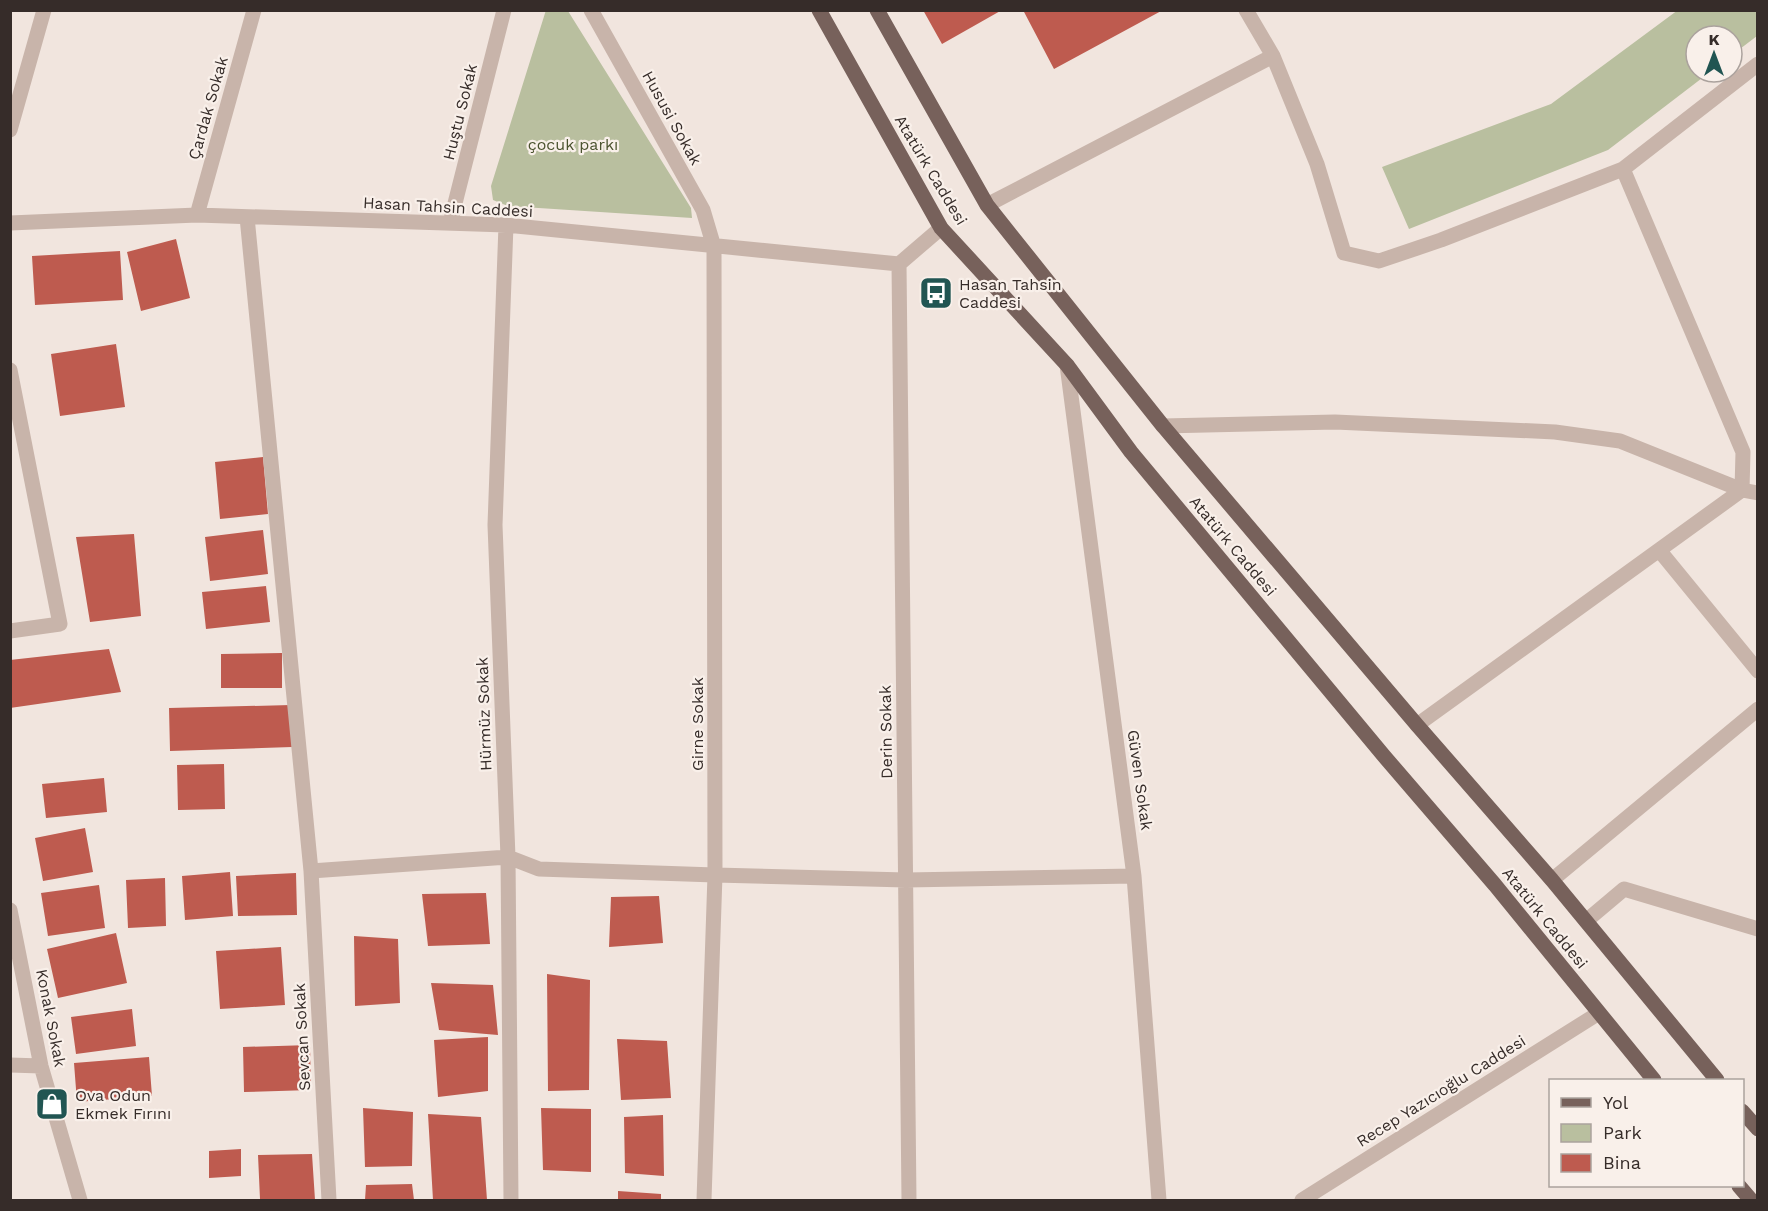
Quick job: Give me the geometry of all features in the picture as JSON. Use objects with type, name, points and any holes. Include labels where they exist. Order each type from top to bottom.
[{"type":"main road","name":"Atatürk Caddesi","points":[[819,10],[941,228],[1067,365],[1131,452],[1384,756],[1495,885],[1653,1079]]},
{"type":"main road","points":[[877,10],[987,205],[1163,426],[1552,880],[1716,1079]]},
{"type":"main road","points":[[1744,1112],[1758,1129]]},
{"type":"street","points":[[10,130],[15,97],[44,10]]},
{"type":"street","name":"Çardak Sokak","points":[[197,215],[254,10]]},
{"type":"street","name":"Huştu Sokak","points":[[450,223],[504,10]]},
{"type":"street","name":"Hususi Sokak","points":[[591,10],[703,210],[714,247]]},
{"type":"street","points":[[1246,10],[1273,56],[1317,164],[1344,253],[1379,261],[1441,240],[1623,169],[1758,64]]},
{"type":"street","points":[[987,205],[1273,56]]},
{"type":"street","points":[[1623,169],[1743,452],[1742,490]]},
{"type":"street","name":"Hasan Tahsin Caddesi","points":[[10,223],[197,215],[506,225],[899,264]]},
{"type":"street","name":"Sevcan Sokak","points":[[247,217],[311,871],[329,1200]]},
{"type":"street","name":"Hürmüz Sokak","points":[[506,225],[495,525],[508,857],[511,1200]]},
{"type":"street","points":[[899,264],[941,228]]},
{"type":"street","name":"Girne Sokak","points":[[704,1200],[715,874],[714,247]]},
{"type":"street","name":"Derin Sokak","points":[[899,264],[909,1200]]},
{"type":"street","name":"Güven Sokak","points":[[1067,365],[1134,876],[1159,1200]]},
{"type":"street","points":[[10,370],[60,624],[10,631]]},
{"type":"street","points":[[1163,426],[1335,422],[1555,432],[1620,441],[1742,490],[1758,494]]},
{"type":"street","points":[[1417,724],[1742,490]]},
{"type":"street","points":[[1659,550],[1758,670]]},
{"type":"street","points":[[1552,880],[1758,709]]},
{"type":"street","points":[[311,871],[508,857],[539,869],[906,880],[1134,876]]},
{"type":"street","points":[[1586,921],[1624,889],[1758,929]]},
{"type":"street","name":"Konak Sokak","points":[[10,910],[41,1066],[80,1200]]},
{"type":"street","name":"Recep Yazıcıoğlu Caddesi","points":[[1302,1200],[1599,1013]]},
{"type":"street","points":[[10,1065],[41,1066]]},
{"type":"green space","name":"çocuk parkı","points":[[546,10],[568,11],[691,208],[692,218],[508,206],[493,200],[491,186]]},
{"type":"green space","points":[[1678,10],[1757,11],[1757,36],[1744,46],[1744,24],[1684,24],[1684,84],[1694,84],[1608,150],[1409,229],[1382,167],[1551,104]]},
{"type":"building","points":[[923,10],[1002,10],[942,44]]},
{"type":"building","points":[[1023,10],[1163,10],[1054,69]]},
{"type":"building","points":[[176,239],[190,298],[141,311],[127,252]]},
{"type":"building","points":[[120,251],[123,300],[35,305],[32,256]]},
{"type":"building","points":[[116,344],[125,407],[60,416],[51,354]]},
{"type":"building","points":[[263,457],[268,514],[220,519],[215,462]]},
{"type":"building","points":[[263,530],[268,574],[210,581],[205,537]]},
{"type":"building","points":[[134,534],[141,616],[90,622],[76,537]]},
{"type":"building","points":[[266,586],[270,622],[206,629],[202,592]]},
{"type":"building","points":[[109,649],[121,692],[10,708],[10,660]]},
{"type":"building","points":[[282,653],[282,688],[221,688],[221,654]]},
{"type":"building","points":[[291,705],[292,747],[170,751],[169,708]]},
{"type":"building","points":[[224,764],[225,809],[178,810],[177,765]]},
{"type":"building","points":[[104,778],[107,812],[46,818],[42,784]]},
{"type":"building","points":[[85,828],[93,872],[43,881],[35,838]]},
{"type":"building","points":[[230,872],[233,916],[185,920],[182,876]]},
{"type":"building","points":[[296,873],[297,915],[238,916],[236,876]]},
{"type":"building","points":[[165,878],[166,926],[128,928],[126,880]]},
{"type":"building","points":[[99,885],[105,928],[48,936],[41,893]]},
{"type":"building","points":[[486,893],[490,944],[428,946],[422,894]]},
{"type":"building","points":[[659,896],[663,943],[609,947],[611,897]]},
{"type":"building","points":[[116,933],[127,983],[58,998],[47,949]]},
{"type":"building","points":[[354,936],[398,939],[400,1003],[355,1006]]},
{"type":"building","points":[[281,947],[285,1005],[220,1009],[216,951]]},
{"type":"building","points":[[547,974],[590,980],[589,1090],[548,1091]]},
{"type":"building","points":[[431,983],[493,985],[498,1035],[439,1030]]},
{"type":"building","points":[[132,1009],[136,1046],[76,1054],[71,1017]]},
{"type":"building","points":[[488,1037],[488,1091],[438,1097],[434,1040]]},
{"type":"building","points":[[617,1039],[667,1041],[671,1098],[621,1100]]},
{"type":"building","points":[[310,1045],[311,1090],[244,1092],[243,1047]]},
{"type":"building","points":[[149,1057],[152,1096],[77,1102],[74,1063]]},
{"type":"building","points":[[363,1108],[413,1112],[412,1166],[365,1167]]},
{"type":"building","points":[[541,1108],[591,1109],[591,1172],[543,1170]]},
{"type":"building","points":[[428,1114],[481,1117],[487,1200],[433,1200]]},
{"type":"building","points":[[663,1115],[664,1176],[625,1173],[624,1117]]},
{"type":"building","points":[[241,1149],[241,1176],[209,1178],[209,1151]]},
{"type":"building","points":[[312,1154],[315,1200],[260,1199],[258,1155]]},
{"type":"building","points":[[412,1184],[414,1200],[365,1200],[366,1185]]},
{"type":"building","points":[[618,1191],[661,1194],[661,1200],[618,1200]]},
{"type":"place","name":"Hasan Tahsin Caddesi","points":[[936,293]]},
{"type":"place","name":"Ova Odun Ekmek Fırını","points":[[52,1104]]}]
